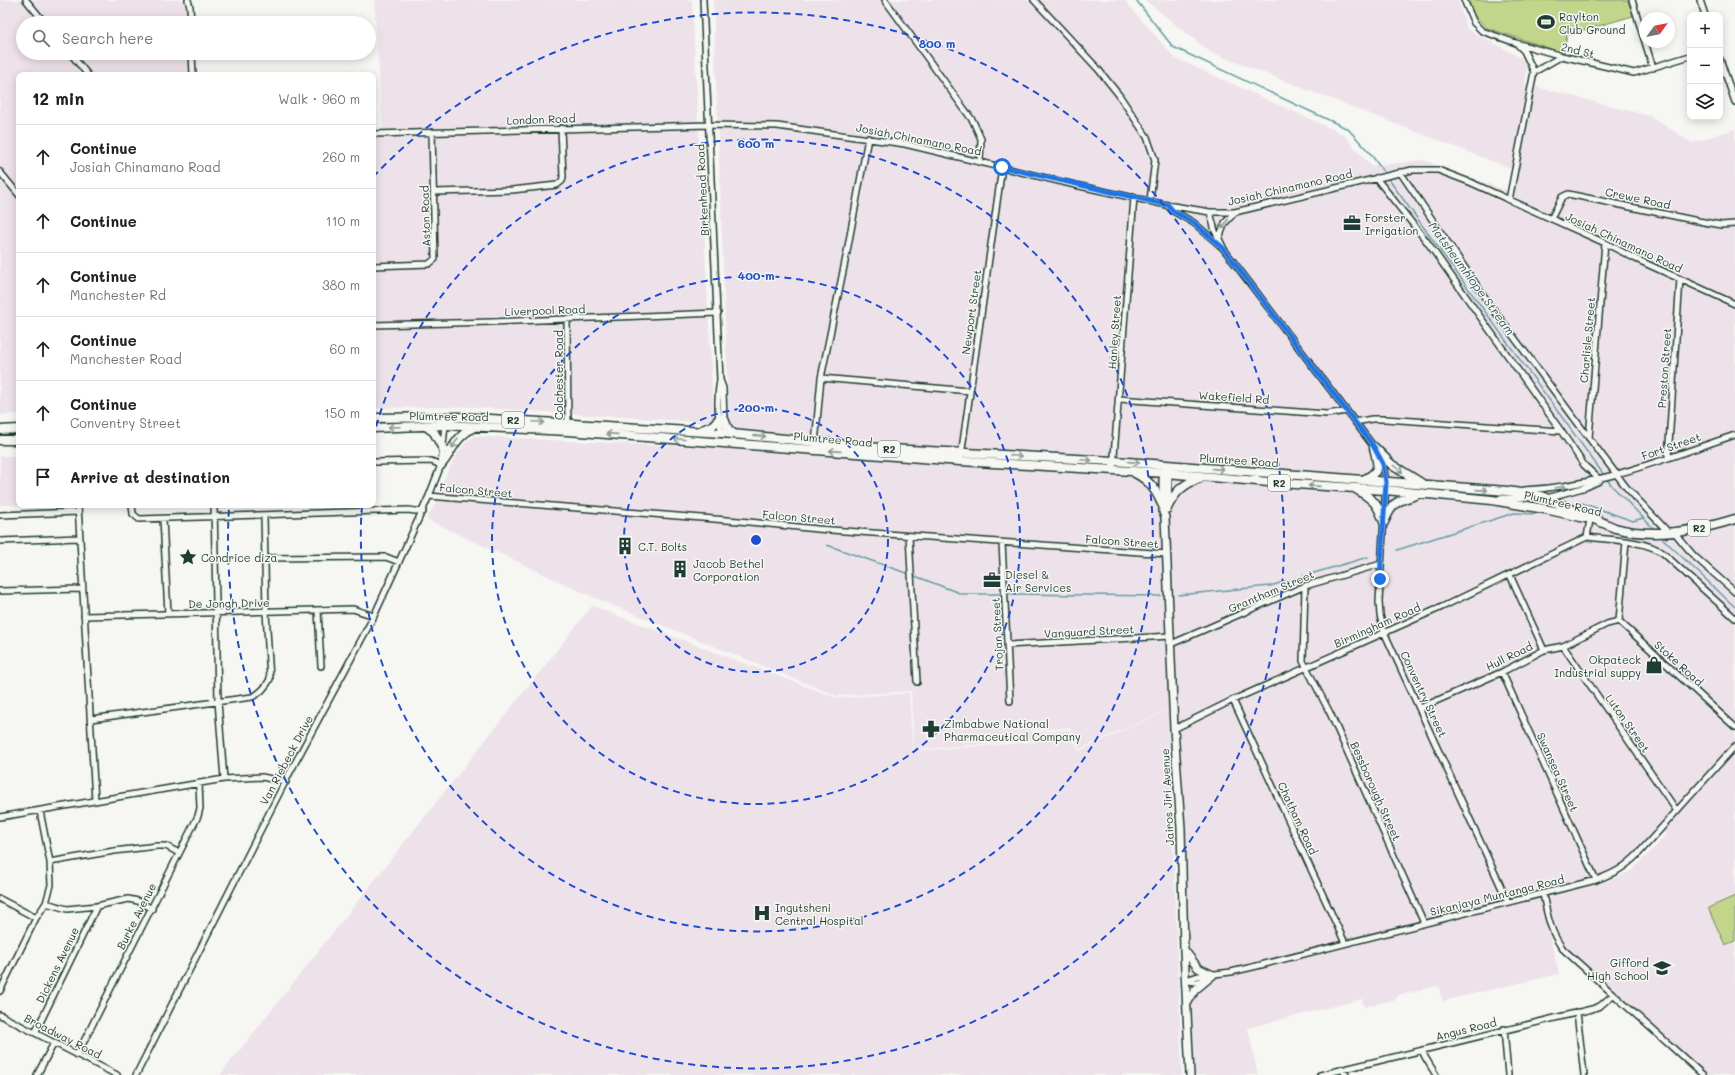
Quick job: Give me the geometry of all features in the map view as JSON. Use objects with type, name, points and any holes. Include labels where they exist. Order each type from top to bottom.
[{"type":"highway","points":[[429,417],[445,425],[458,417]]},
{"type":"highway","name":"Plumtree Road","points":[[376,418],[458,417],[708,442],[736,444],[815,445]]},
{"type":"highway","points":[[699,431],[712,426],[722,419],[734,434]]},
{"type":"highway","name":"Plumtree Road","points":[[376,428],[445,425],[475,427],[568,427],[699,431],[734,434],[815,445],[960,457],[1114,465],[1153,464],[1362,480],[1420,494],[1492,500],[1545,508],[1605,524]]},
{"type":"highway","points":[[426,426],[434,432],[443,449]]},
{"type":"highway","points":[[441,465],[458,438],[463,433],[475,427]]},
{"type":"highway","points":[[0,430],[16,429]]},
{"type":"highway","points":[[708,442],[718,437],[722,433],[736,444]]},
{"type":"highway","points":[[0,440],[16,440]]},
{"type":"highway","points":[[1362,480],[1375,473],[1378,469],[1374,447]]},
{"type":"highway","points":[[1374,447],[1402,472],[1424,486]]},
{"type":"highway","points":[[1153,464],[1163,469],[1166,473],[1179,466]]},
{"type":"highway","name":"Plumtree Road","points":[[1114,465],[1130,471],[1302,485],[1353,487],[1424,486],[1507,491],[1547,498],[1605,524]]},
{"type":"highway","points":[[1130,471],[1142,477],[1153,486],[1165,506],[1179,489],[1191,481],[1205,477]]},
{"type":"highway","points":[[1353,487],[1374,500],[1380,510],[1384,522]]},
{"type":"highway","points":[[1384,522],[1390,508],[1397,501],[1420,494]]},
{"type":"highway","name":"R2","points":[[1605,524],[1627,531],[1668,533],[1712,526],[1735,519]]},
{"type":"main road","points":[[1165,506],[1163,479],[1166,473]]},
{"type":"main road","name":"Jairos Jiri Avenue","points":[[1165,506],[1172,644],[1174,729],[1181,828],[1184,950],[1190,1075]]},
{"type":"main road","points":[[1184,950],[1198,968],[1213,975],[1195,990],[1187,1004]]},
{"type":"street","points":[[26,0],[39,16]]},
{"type":"street","points":[[188,0],[191,16]]},
{"type":"street","name":"Birkenhead Road","points":[[703,0],[720,380],[723,388],[722,433]]},
{"type":"street","points":[[885,0],[973,121],[981,139],[980,161]]},
{"type":"street","points":[[1034,0],[1098,69],[1119,95],[1147,137],[1155,160],[1150,200]]},
{"type":"street","name":"2nd St","points":[[1464,0],[1469,16],[1482,31],[1516,43],[1562,56],[1634,73],[1687,57]]},
{"type":"street","points":[[1632,0],[1653,68]]},
{"type":"street","points":[[1700,0],[1704,12]]},
{"type":"street","points":[[1509,200],[1534,72],[1524,51],[1516,43]]},
{"type":"street","points":[[1534,72],[1562,56]]},
{"type":"street","points":[[76,60],[86,72]]},
{"type":"street","points":[[192,60],[193,72]]},
{"type":"street","points":[[1723,66],[1733,91],[1735,102]]},
{"type":"street","name":"London Road","points":[[376,134],[709,125]]},
{"type":"street","name":"Josiah Chinamano Road","points":[[709,125],[777,126],[905,144],[1075,185],[1168,205],[1210,212],[1235,212],[1400,172],[1419,169],[1438,170],[1472,183],[1735,304]]},
{"type":"street","points":[[434,192],[512,190],[557,185],[562,181],[563,177],[561,128]]},
{"type":"street","name":"Aston Road","points":[[376,266],[429,264],[434,261],[436,256],[432,132]]},
{"type":"street","points":[[815,445],[821,378],[846,257],[868,138]]},
{"type":"street","name":"Newport Street","points":[[960,457],[1002,167]]},
{"type":"street","points":[[0,172],[16,191]]},
{"type":"street","points":[[1400,172],[1490,305],[1615,475],[1668,533],[1735,592]]},
{"type":"street","points":[[1377,178],[1428,243],[1584,465],[1601,480]]},
{"type":"street","name":"Crewe Road","points":[[1551,219],[1562,197],[1568,194],[1720,225],[1735,224]]},
{"type":"street","name":"Hanley Street","points":[[1114,465],[1134,197]]},
{"type":"street","points":[[1168,205],[1173,211],[1194,223],[1223,248]]},
{"type":"street","points":[[1210,212],[1223,248]]},
{"type":"street","points":[[1219,238],[1225,224],[1235,212]]},
{"type":"street","name":"Charlisle Street","points":[[1589,438],[1605,244]]},
{"type":"street","name":"Conventry Street","points":[[1223,248],[1374,447],[1383,464],[1386,486],[1381,564],[1380,616],[1384,632],[1508,902]]},
{"type":"street","name":"Preston Street","points":[[1668,458],[1680,279]]},
{"type":"street","name":"Liverpool Road","points":[[376,325],[718,313]]},
{"type":"street","name":"Colchester Road","points":[[567,319],[568,427]]},
{"type":"street","points":[[821,378],[970,392]]},
{"type":"street","name":"Wakefield Rd","points":[[1119,399],[1327,414],[1347,411]]},
{"type":"street","points":[[1355,422],[1372,419],[1385,419],[1561,431]]},
{"type":"street","name":"Van Riebeck Drive","points":[[136,1075],[286,782],[374,616],[423,512],[441,465],[445,425]]},
{"type":"street","name":"Fort Street","points":[[1601,480],[1735,435]]},
{"type":"street","points":[[376,462],[431,461],[441,465]]},
{"type":"street","points":[[1507,491],[1543,489],[1601,480]]},
{"type":"street","points":[[1492,500],[1500,498],[1547,498],[1586,487],[1601,480]]},
{"type":"street","name":"Falcon Street","points":[[429,496],[909,536],[1167,554]]},
{"type":"street","points":[[78,508],[95,801]]},
{"type":"street","points":[[132,508],[133,514],[139,519],[408,510],[423,512]]},
{"type":"street","points":[[214,508],[218,701],[224,779]]},
{"type":"street","points":[[0,515],[78,512]]},
{"type":"street","points":[[91,719],[252,697],[257,695],[267,686],[270,679],[266,612],[264,516]]},
{"type":"street","points":[[163,519],[168,614]]},
{"type":"street","points":[[1590,520],[1588,537],[1646,544],[1663,552],[1735,618]]},
{"type":"street","points":[[909,536],[917,682]]},
{"type":"street","name":"Birmingham Road","points":[[1174,729],[1233,700],[1510,575],[1588,537]]},
{"type":"street","points":[[0,541],[79,538]]},
{"type":"street","points":[[1619,621],[1626,542]]},
{"type":"street","name":"Trojan Street","points":[[1002,543],[1010,701]]},
{"type":"street","points":[[265,558],[386,557],[399,562]]},
{"type":"street","name":"Grantham Street","points":[[1172,644],[1305,586],[1381,564]]},
{"type":"street","points":[[1510,575],[1544,650]]},
{"type":"street","name":"Bessborough Street","points":[[1305,586],[1303,654],[1306,668],[1330,713],[1424,923]]},
{"type":"street","points":[[0,591],[82,589]]},
{"type":"street","name":"De Jongh Drive","points":[[84,616],[353,609],[374,616]]},
{"type":"street","points":[[318,610],[321,666]]},
{"type":"street","name":"Hull Road","points":[[1420,708],[1502,672],[1544,650],[1562,646],[1607,624],[1619,621]]},
{"type":"street","name":"Stoke Road","points":[[1619,621],[1735,727]]},
{"type":"street","name":"Vanguard Street","points":[[1008,645],[1171,636]]},
{"type":"street","name":"Luton Street","points":[[1562,646],[1677,811]]},
{"type":"street","name":"Swansea Street","points":[[1502,672],[1596,880]]},
{"type":"street","name":"Chatham Road","points":[[1233,700],[1345,943]]},
{"type":"street","name":"Sikanjaya Muntanga Road","points":[[1186,980],[1198,976],[1213,975],[1257,966],[1543,894],[1596,880],[1622,870],[1735,746]]},
{"type":"street","points":[[0,817],[40,812],[224,779],[256,777],[286,782]]},
{"type":"street","name":"Burke Avenue","points":[[77,1055],[152,909],[199,811],[199,783]]},
{"type":"street","points":[[0,991],[36,918],[46,902],[51,884],[50,862],[40,812]]},
{"type":"street","points":[[50,862],[114,851],[157,846],[166,846],[179,853]]},
{"type":"street","points":[[1543,894],[1550,928],[1554,937],[1569,954],[1702,1075]]},
{"type":"street","points":[[0,899],[36,918]]},
{"type":"street","points":[[46,902],[67,909],[97,906],[128,899],[138,901],[152,909]]},
{"type":"street","name":"Dickens Avenue","points":[[35,1033],[97,906]]},
{"type":"street","name":"Angus Road","points":[[1320,1075],[1600,1006],[1614,994]]},
{"type":"street","points":[[1577,1012],[1583,1075]]},
{"type":"street","name":"Broadway Road","points":[[0,1015],[117,1075]]},
{"type":"street","points":[[1504,1029],[1508,1075]]},
{"type":"street","points":[[37,1075],[54,1043]]},
{"type":"street","points":[[1422,1050],[1424,1057],[1436,1075]]},
{"type":"street","points":[[1342,1069],[1346,1075]]},
{"type":"shaded area","points":[[0,0],[193,0],[194,16],[16,16],[16,60],[195,60],[195,72],[16,72],[16,414],[0,415]]},
{"type":"shaded area","points":[[374,0],[692,0],[714,423],[468,407],[376,408],[376,129],[383,128]]},
{"type":"shaded area","points":[[713,0],[1124,0],[1175,58],[1343,134],[1371,166],[1423,160],[1511,191],[1517,171],[1210,52],[1145,0],[1458,0],[1467,29],[1527,61],[1525,84],[1650,116],[1692,143],[1735,129],[1735,1075],[1706,1075],[1565,947],[1556,936],[1553,927],[1547,901],[1551,896],[1611,880],[1631,871],[1667,835],[1660,828],[1621,868],[1593,879],[1540,893],[1559,974],[1443,1001],[1438,986],[1399,995],[1393,1000],[1364,1007],[1362,999],[1248,1028],[1258,1075],[1195,1075],[1178,705],[1080,749],[1070,728],[1032,730],[1033,740],[914,750],[911,691],[837,696],[595,598],[426,519],[436,503],[440,487],[453,461],[464,444],[474,436],[730,449]]},
{"type":"shaded area","points":[[0,456],[16,456],[16,505],[0,505]]},
{"type":"shaded area","name":"Ingutsheni Central Hospital","points":[[592,606],[837,698],[909,693],[913,751],[1035,742],[1035,732],[1069,730],[1079,751],[1168,710],[1182,1075],[220,1075]]},
{"type":"green space","name":"Raylton Club Ground","points":[[1468,0],[1628,0],[1633,16],[1567,35],[1564,53],[1487,28],[1474,16]]},
{"type":"green space","points":[[1735,896],[1735,941],[1725,945],[1708,908]]},
{"type":"waterway","name":"Matsheumhlope Stream","points":[[1136,0],[1173,47],[1348,129],[1370,153],[1385,174]]},
{"type":"waterway","name":"Matsheumhlope Stream","points":[[1387,177],[1612,486],[1654,529]]},
{"type":"waterway","points":[[1579,502],[1633,521],[1643,518]]},
{"type":"waterway","points":[[1397,550],[1514,513],[1535,514]]},
{"type":"waterway","name":"Matsheumhlope Stream","points":[[1661,537],[1735,607]]},
{"type":"waterway","points":[[827,545],[906,573]]},
{"type":"waterway","points":[[1178,595],[1270,586],[1368,557]]},
{"type":"waterway","points":[[915,576],[962,594],[1001,594]]},
{"type":"waterway","points":[[1010,594],[1161,596]]},
{"type":"place","name":"Raylton Club Ground","points":[[1546,22]]},
{"type":"place","name":"Forster Irrigation","points":[[1352,223]]},
{"type":"place","name":"C.T. Bolts","points":[[625,546]]},
{"type":"place","name":"Condrice diza","points":[[188,557]]},
{"type":"place","name":"Jacob Bethel Corporation","points":[[680,569]]},
{"type":"place","name":"Diesel & Air Services","points":[[992,580]]},
{"type":"place","name":"Okpateck Industrial suppy","points":[[1654,665]]},
{"type":"place","name":"Zimbabwe National Pharmaceutical Company","points":[[931,729]]},
{"type":"place","name":"Ingutsheni Central Hospital","points":[[762,913]]},
{"type":"place","name":"Gifford High School","points":[[1662,968]]},
{"type":"route","points":[[1002,167],[1075,185],[1168,205],[1173,211],[1194,223],[1223,248],[1374,447],[1383,464],[1386,482],[1380,579]]}]
